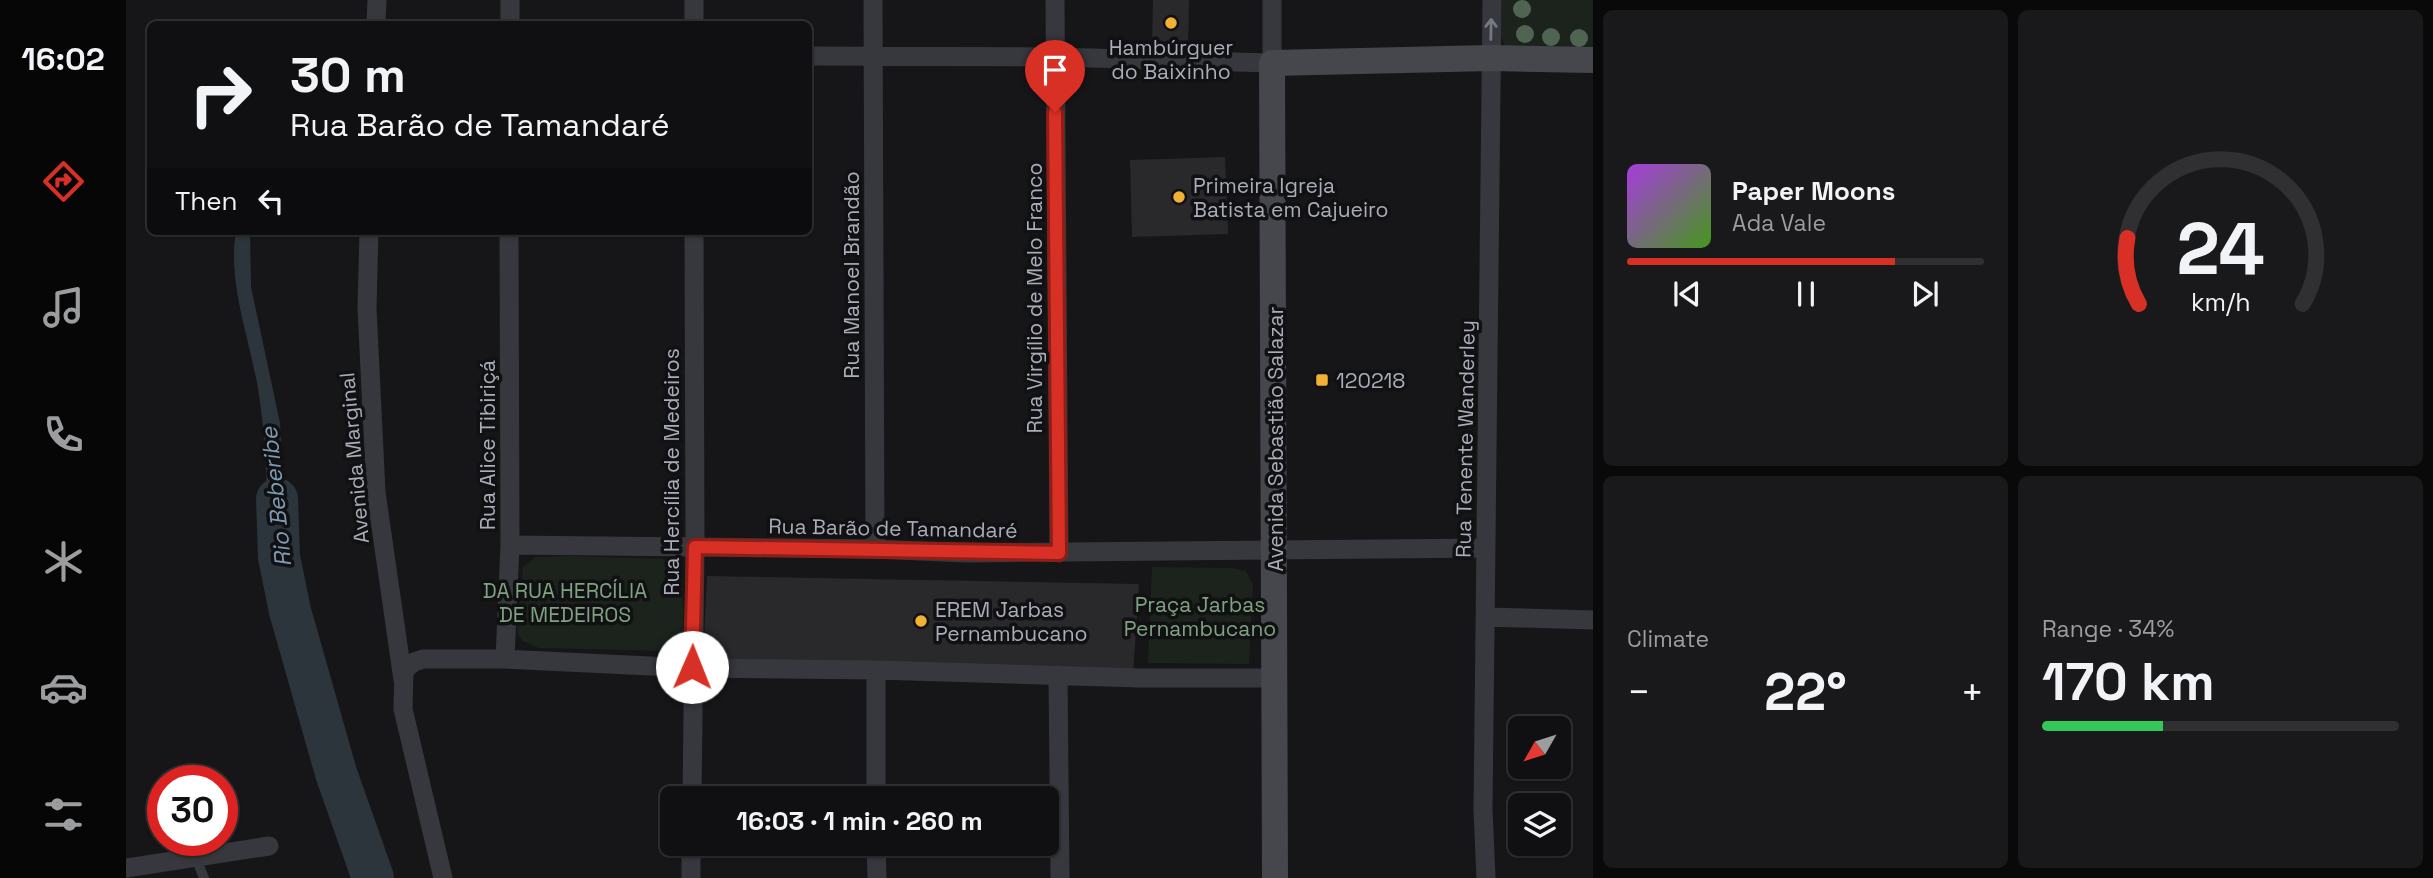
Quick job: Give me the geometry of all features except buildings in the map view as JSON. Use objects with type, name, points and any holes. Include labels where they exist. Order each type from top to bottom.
[{"type":"street","points":[[376,21],[377,0]]},
{"type":"street","points":[[510,0],[510,21]]},
{"type":"street","points":[[694,0],[694,21]]},
{"type":"street","name":"Rua Manoel Brandão","points":[[873,0],[875,549]]},
{"type":"street","name":"Rua Virgílio de Melo Franco","points":[[1055,0],[1059,553]]},
{"type":"street","name":"Avenida Sebastião Salazar","points":[[1272,0],[1276,550],[1275,878]]},
{"type":"street","name":"Rua Tenente Wanderley","points":[[1486,878],[1483,810],[1492,0]]},
{"type":"street","points":[[812,57],[1055,57],[1272,63],[1491,58],[1593,60]]},
{"type":"street","name":"Avenida Marginal","points":[[369,235],[367,308],[376,492],[403,681]]},
{"type":"street","name":"Rua Alice Tibiriçá","points":[[505,659],[510,545],[509,235]]},
{"type":"street","name":"Rua Hercília de Medeiros","points":[[692,786],[695,547],[694,235]]},
{"type":"street","name":"Rua Barão de Tamandaré","points":[[510,545],[875,549],[966,553],[1486,548]]},
{"type":"street","points":[[1486,617],[1593,620]]},
{"type":"street","points":[[443,878],[403,709],[403,681],[408,666],[423,659],[1274,678]]},
{"type":"street","points":[[876,670],[876,786]]},
{"type":"street","points":[[1058,675],[1060,878]]},
{"type":"street","points":[[126,868],[269,846]]},
{"type":"street","points":[[691,856],[691,878]]},
{"type":"street","points":[[876,856],[877,878]]},
{"type":"lane","points":[[195,858],[204,878]]},
{"type":"green space","points":[[1502,0],[1593,0],[1593,52],[1505,48],[1501,36]]},
{"type":"green space","name":"DA RUA HERCÍLIA DE MEDEIROS","points":[[536,557],[662,559],[682,563],[684,639],[681,647],[674,651],[539,648],[522,641],[517,632],[523,567]]},
{"type":"green space","name":"Praça Jarbas Pernambucano","points":[[1152,567],[1232,568],[1246,571],[1253,585],[1249,664],[1148,663]]},
{"type":"water","points":[[236,235],[250,235],[251,287],[280,423],[287,555],[267,556],[264,435],[259,395],[237,292]]},
{"type":"waterway","name":"Rio Beberibe","points":[[277,499],[279,557],[290,611],[336,773],[373,878]]},
{"type":"place","name":"Hambúrguer do Baixinho","points":[[1171,23]]},
{"type":"place","name":"Primeira Igreja Batista em Cajueiro","points":[[1179,197]]},
{"type":"place","name":"120218","points":[[1322,380]]},
{"type":"place","name":"EREM Jarbas Pernambucano","points":[[921,621]]},
{"type":"route","points":[[692,667],[695,547],[1059,553],[1055,112]]}]
